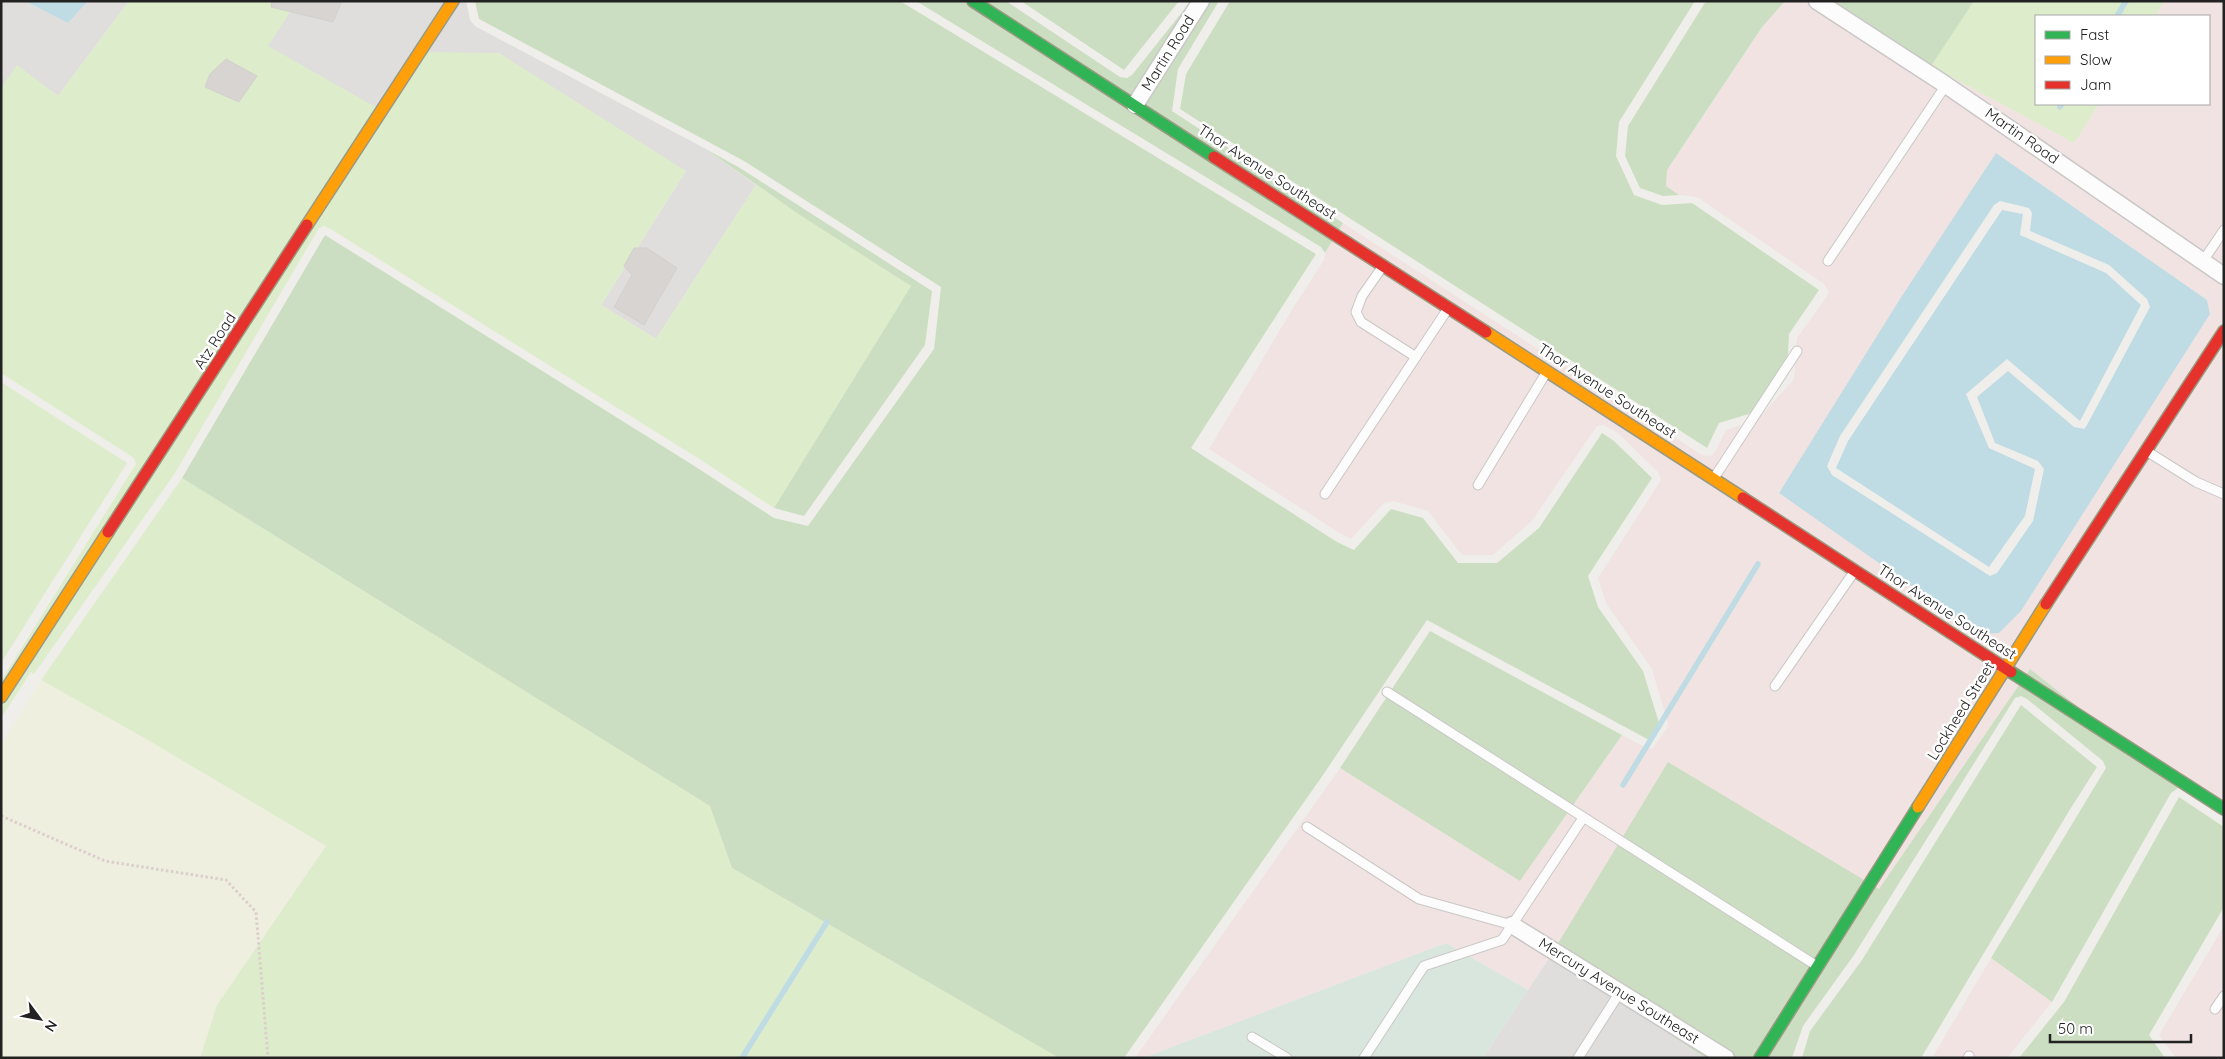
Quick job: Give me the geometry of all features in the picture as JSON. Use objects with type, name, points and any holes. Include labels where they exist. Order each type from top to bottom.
[{"type":"street","name":"Atz Road","points":[[1,698],[453,1]]},
{"type":"street","name":"Thor Avenue Southeast","points":[[973,1],[2224,809]]},
{"type":"street","name":"Martin Road","points":[[1135,105],[1201,1]]},
{"type":"street","name":"Martin Road","points":[[1817,1],[1946,85],[2224,276]]},
{"type":"street","name":"Lockheed Street","points":[[1760,1058],[2005,668],[2224,331]]},
{"type":"street","name":"Mercury Avenue Southeast","points":[[1512,925],[1726,1058]]},
{"type":"lane","points":[[1828,261],[1946,85]]},
{"type":"lane","points":[[2203,261],[2224,230]]},
{"type":"lane","points":[[1383,265],[1362,296],[1356,312],[1361,322],[1416,357]]},
{"type":"lane","points":[[1325,494],[1449,307]]},
{"type":"lane","points":[[1714,478],[1797,351]]},
{"type":"lane","points":[[1478,485],[1548,371]]},
{"type":"lane","points":[[2146,451],[2196,482],[2224,494]]},
{"type":"lane","points":[[1775,686],[1855,570]]},
{"type":"lane","points":[[1387,692],[1818,966]]},
{"type":"lane","points":[[1364,1058],[1424,966],[1502,940],[1583,818]]},
{"type":"lane","points":[[1306,827],[1419,899],[1512,925]]},
{"type":"lane","points":[[1578,1058],[1620,992]]},
{"type":"lane","points":[[2215,1009],[2224,996]]},
{"type":"lane","points":[[1252,1037],[1287,1058]]},
{"type":"path","points":[[1,816],[105,860],[226,880],[256,912],[268,1058]]},
{"type":"shaded area","points":[[1,1],[25,1],[68,23],[88,1],[129,1],[58,96],[17,66],[1,88]]},
{"type":"shaded area","points":[[297,1],[466,1],[470,20],[475,26],[704,148],[756,185],[656,339],[601,305],[686,171],[379,110],[267,46]]},
{"type":"shaded area","points":[[1785,1],[1824,1],[1931,66],[2074,143],[2098,105],[2210,105],[2210,15],[2156,15],[2165,1],[2219,1],[2224,4],[2224,817],[2189,794],[2030,669],[1879,889],[1563,936],[1528,990],[1446,943],[1143,1058],[1135,1058],[1340,768],[1520,881],[1622,735],[1645,747],[1653,748],[1667,728],[1668,724],[1652,669],[1606,603],[1598,578],[1661,480],[1658,472],[1619,434],[1604,425],[1597,426],[1531,522],[1493,555],[1462,555],[1428,511],[1393,501],[1384,503],[1351,539],[1209,449],[1293,308],[1324,260],[1325,253],[1343,223],[1702,455],[1711,456],[1726,430],[1757,420],[1794,379],[1797,338],[1827,296],[1828,291],[1824,284],[1697,197],[1679,195],[1666,186],[1667,170],[1762,27]],"holes":[[[1996,153],[2207,300],[2210,314],[2021,611],[1999,633],[1779,493]]]},
{"type":"shaded area","points":[[2224,926],[2224,1058],[2176,1058],[2159,1035]]},
{"type":"shaded area","points":[[1446,943],[1528,990],[1483,1058],[1143,1058]]},
{"type":"shaded area","points":[[1551,955],[1705,1058],[1483,1058]]},
{"type":"shaded area","points":[[1991,958],[2052,1002],[2007,1058],[1932,1058]]},
{"type":"green space","points":[[129,1],[297,1],[268,46],[379,109],[423,52],[499,53],[686,171],[601,305],[656,339],[756,185],[911,286],[774,508],[701,460],[329,228],[324,226],[319,228],[175,473],[34,674],[31,672],[1,718],[1,681],[136,464],[134,458],[1,373],[1,88],[17,65],[58,96]]},
{"type":"green space","points":[[475,1],[900,1],[1316,254],[1191,448],[1337,542],[1354,550],[1391,509],[1423,518],[1458,563],[1497,563],[1539,528],[1602,433],[1614,441],[1652,478],[1588,576],[1598,607],[1643,671],[1659,723],[1649,740],[1427,620],[1323,775],[1124,1058],[1059,1058],[732,868],[710,806],[182,478],[325,235],[696,467],[774,518],[808,526],[934,349],[941,287],[744,161],[479,19]]},
{"type":"green space","points":[[916,1],[1006,1],[1120,77],[1127,78],[1132,75],[1191,1],[1219,1],[1178,69],[1172,111],[1343,223],[1325,253],[1321,247]]},
{"type":"green space","points":[[1021,1],[1179,1],[1124,70]]},
{"type":"green space","points":[[1230,1],[1695,1],[1619,122],[1616,156],[1634,195],[1662,205],[1692,203],[1819,290],[1789,334],[1787,373],[1752,413],[1719,423],[1707,448],[1180,109],[1186,74]]},
{"type":"green space","points":[[1706,1],[1785,1],[1762,27],[1667,170],[1666,186],[1679,195],[1663,196],[1640,188],[1625,156],[1628,126]]},
{"type":"green space","points":[[1824,1],[1974,1],[1931,66]]},
{"type":"green space","points":[[1974,1],[2165,1],[2156,15],[2035,15],[2035,105],[2098,105],[2074,143],[1931,66]]},
{"type":"green space","points":[[704,148],[740,168],[932,291],[925,345],[804,516],[774,508],[911,286],[800,215]]},
{"type":"green space","points":[[1,382],[127,463],[1,663]]},
{"type":"green space","points":[[182,478],[710,806],[732,868],[1059,1058],[200,1058],[217,1005],[326,846],[148,740],[41,680]]},
{"type":"green space","points":[[1430,631],[1622,735],[1520,881],[1340,768]]},
{"type":"green space","points":[[2030,669],[2189,794],[2178,788],[2171,793],[2052,1002],[1991,958],[2106,768],[2103,761],[2021,696],[2015,698],[1854,955],[1803,1026],[1792,1058],[1705,1058],[1551,955],[1668,762],[1879,889]]},
{"type":"green space","points":[[41,680],[148,740],[326,846],[217,1005],[200,1058],[1,1058],[1,744]]},
{"type":"green space","points":[[2021,705],[2097,767],[1921,1058],[1802,1058],[1810,1031],[1862,960]]},
{"type":"green space","points":[[2179,797],[2224,827],[2224,907],[2149,1035],[2165,1058],[2019,1058],[2064,1002]]},
{"type":"water","points":[[25,1],[88,1],[68,23]]},
{"type":"water","points":[[1996,153],[2207,300],[2210,314],[2021,611],[1999,633],[1980,634],[1779,493],[1900,299]],"holes":[[[2000,201],[2029,208],[2032,213],[2030,231],[2109,265],[2147,299],[2150,307],[2084,429],[2074,427],[2008,371],[1977,397],[1995,443],[2038,461],[2044,469],[2033,521],[1997,573],[1990,576],[1832,475],[1827,466],[1840,436],[1994,205]]]},
{"type":"water","points":[[2002,210],[2023,214],[2020,235],[2106,273],[2141,305],[2080,421],[2007,359],[1966,394],[1989,448],[2035,469],[2025,516],[1989,567],[1836,468],[1848,441]]},
{"type":"building","points":[[272,1],[342,1],[333,22],[271,7]]},
{"type":"building","points":[[226,59],[257,76],[239,102],[205,87],[210,74]]},
{"type":"building","points":[[634,248],[647,248],[677,268],[644,325],[614,307],[632,275],[624,266]]},
{"type":"waterway","points":[[2118,15],[2126,1]]},
{"type":"waterway","points":[[1623,785],[1758,564]]},
{"type":"waterway","points":[[742,1058],[827,922]]},
{"type":"traffic: fast","points":[[973,1],[1214,157]]},
{"type":"traffic: fast","points":[[2011,672],[2224,809]]},
{"type":"traffic: fast","points":[[1760,1058],[1918,807]]},
{"type":"traffic: slow","points":[[307,225],[453,1]]},
{"type":"traffic: slow","points":[[1486,332],[1743,498]]},
{"type":"traffic: slow","points":[[1,697],[108,532]]},
{"type":"traffic: slow","points":[[1918,807],[2046,604]]},
{"type":"traffic: jam","points":[[1214,157],[1486,332]]},
{"type":"traffic: jam","points":[[108,532],[307,225]]},
{"type":"traffic: jam","points":[[2046,604],[2224,331]]},
{"type":"traffic: jam","points":[[1743,498],[2011,672]]}]
